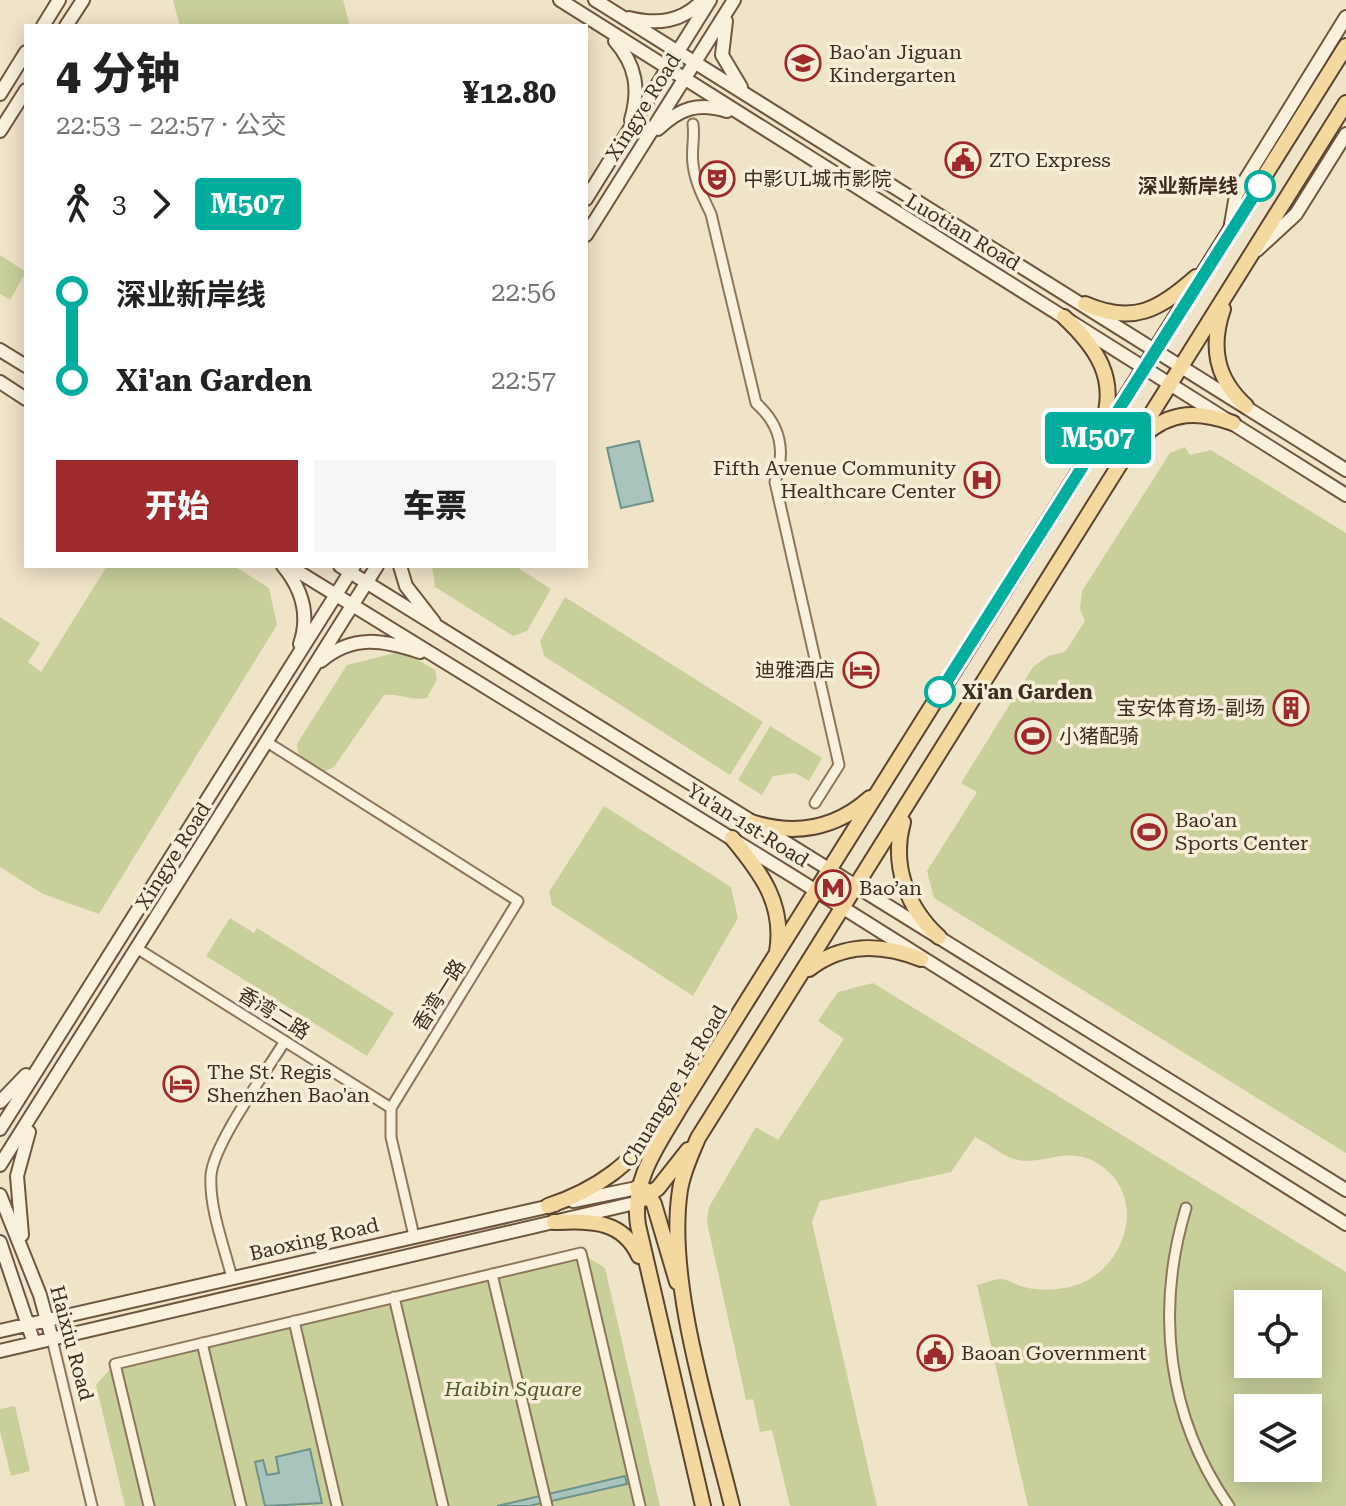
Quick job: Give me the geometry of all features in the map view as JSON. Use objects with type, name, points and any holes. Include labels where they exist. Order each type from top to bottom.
[{"type":"main road","points":[[44,24],[59,0]]},
{"type":"main road","points":[[67,24],[83,0]]},
{"type":"main road","name":"Luotian Road","points":[[560,0],[1346,495]]},
{"type":"main road","name":"Luotian Road","points":[[595,0],[1156,348],[1346,470]]},
{"type":"main road","points":[[612,11],[641,21],[661,22],[681,17],[703,0]]},
{"type":"main road","name":"Xingye Road","points":[[588,196],[710,0]]},
{"type":"main road","points":[[734,0],[722,33],[722,55],[735,80],[759,103]]},
{"type":"main road","name":"Xingye Road","points":[[588,232],[734,0]]},
{"type":"main road","points":[[1229,235],[1236,195],[1346,17]]},
{"type":"main road","points":[[602,27],[623,51],[635,74],[635,102],[625,137]]},
{"type":"main road","name":"Chuangye 1st Road","points":[[641,1195],[681,1106],[831,872],[1096,441],[1346,46]]},
{"type":"main road","points":[[0,94],[24,55]]},
{"type":"main road","points":[[0,131],[24,93]]},
{"type":"main road","points":[[732,1506],[690,1324],[678,1212],[683,1177],[698,1138],[858,888],[1346,103]]},
{"type":"main road","points":[[642,146],[667,120],[689,107],[714,107],[748,119]]},
{"type":"main road","points":[[1249,258],[1296,214],[1346,134]]},
{"type":"main road","points":[[1085,304],[1116,314],[1144,312],[1170,298],[1211,263]]},
{"type":"main road","points":[[1229,289],[1219,319],[1215,354],[1226,385],[1246,406]]},
{"type":"main road","points":[[1064,317],[1096,350],[1107,379],[1105,415],[1096,441]]},
{"type":"main road","points":[[0,350],[24,365]]},
{"type":"main road","points":[[0,382],[24,398]]},
{"type":"main road","points":[[1131,447],[1160,424],[1186,413],[1206,414],[1233,423]]},
{"type":"main road","points":[[287,568],[300,593],[305,613],[295,660]]},
{"type":"main road","name":"Yu'an 1st Road","points":[[290,568],[337,594],[732,838],[1346,1224]]},
{"type":"main road","name":"Xingye Road","points":[[0,1129],[337,594],[348,568]]},
{"type":"main road","name":"Yu'an 1st Road","points":[[348,568],[451,638],[1346,1190]]},
{"type":"main road","name":"Xingye Road","points":[[0,1165],[376,568]]},
{"type":"main road","points":[[401,568],[414,598],[451,638]]},
{"type":"main road","points":[[313,669],[335,650],[364,641],[393,644],[435,657]]},
{"type":"main road","points":[[751,822],[794,830],[826,824],[853,811],[881,787]]},
{"type":"main road","points":[[909,804],[899,842],[901,873],[918,914],[939,937]]},
{"type":"main road","points":[[732,838],[761,875],[773,897],[779,929],[774,961]]},
{"type":"main road","points":[[803,974],[838,952],[863,947],[887,948],[921,959]]},
{"type":"main road","points":[[0,1102],[45,1056]]},
{"type":"main road","points":[[548,1206],[589,1191],[611,1177],[681,1106]]},
{"type":"main road","points":[[27,1262],[17,1186],[34,1115]]},
{"type":"main road","points":[[641,1195],[698,1138]]},
{"type":"main road","name":"Haixiu Road","points":[[0,1195],[27,1262],[52,1339]]},
{"type":"main road","points":[[641,1195],[650,1280],[703,1506]]},
{"type":"main road","points":[[641,1195],[690,1324]]},
{"type":"main road","name":"Baoxing Road","points":[[0,1331],[548,1206],[641,1195]]},
{"type":"main road","name":"Baoxing Road","points":[[0,1351],[554,1222],[641,1195]]},
{"type":"main road","points":[[554,1222],[593,1221],[617,1229],[634,1247],[650,1280]]},
{"type":"main road","name":"Haixiu Road","points":[[0,1242],[34,1343]]},
{"type":"street","points":[[693,124],[696,175],[711,214],[756,403],[774,424],[780,437],[782,453],[775,482],[839,765],[815,803]]},
{"type":"street","name":"香湾一路","points":[[267,742],[518,901],[391,1108]]},
{"type":"street","name":"香湾二路","points":[[138,949],[391,1108]]},
{"type":"street","points":[[232,1278],[213,1194],[212,1168],[220,1148],[285,1041]]},
{"type":"street","points":[[391,1108],[391,1137],[414,1236]]},
{"type":"street","points":[[1186,1208],[1173,1254],[1168,1298],[1173,1375],[1193,1442],[1229,1506]]},
{"type":"street","points":[[149,1506],[115,1364],[581,1253],[640,1506]]},
{"type":"street","points":[[492,1274],[546,1504]]},
{"type":"street","points":[[394,1297],[443,1506]]},
{"type":"street","points":[[294,1321],[337,1506]]},
{"type":"street","name":"Haixiu Road","points":[[52,1339],[92,1506]]},
{"type":"street","points":[[202,1343],[241,1506]]},
{"type":"green space","points":[[173,0],[343,0],[349,24],[179,24]]},
{"type":"green space","points":[[0,255],[24,271],[24,276],[10,300],[0,294]]},
{"type":"green space","name":"Bao'an Sports Center","points":[[1185,447],[1190,455],[1211,450],[1346,533],[1346,1153],[934,898],[927,871],[977,792],[961,783],[1033,667],[1048,656],[1065,652],[1085,621],[1080,609],[1082,591],[1170,453]]},
{"type":"green space","points":[[106,568],[237,568],[269,588],[277,625],[99,914],[43,894],[0,867],[0,617],[40,643],[28,662],[41,672]]},
{"type":"green space","points":[[432,568],[518,568],[551,589],[527,631],[513,636],[435,587]]},
{"type":"green space","points":[[565,597],[763,722],[730,775],[544,656],[540,641]]},
{"type":"green space","points":[[403,651],[435,670],[437,679],[427,698],[384,695],[334,767],[324,772],[299,755],[297,744],[347,665]]},
{"type":"green space","points":[[770,726],[822,758],[809,781],[795,773],[773,776],[762,795],[738,780]]},
{"type":"green space","points":[[604,806],[731,887],[738,918],[693,996],[552,905],[549,892]]},
{"type":"green space","points":[[230,918],[254,933],[257,928],[394,1013],[367,1056],[206,956]]},
{"type":"green space","points":[[873,983],[1346,1272],[1346,1506],[1028,1506],[977,1285],[1001,1279],[1031,1289],[1046,1290],[1084,1282],[1101,1271],[1114,1256],[1122,1240],[1126,1204],[1120,1187],[1108,1172],[1091,1160],[1062,1156],[1018,1160],[975,1137],[951,1172],[820,1201],[812,1222],[877,1506],[790,1506],[772,1430],[760,1432],[753,1399],[746,1400],[707,1222],[709,1207],[756,1127],[778,1140],[844,1039],[818,1021],[838,992]]},
{"type":"green space","name":"Haibin Square","points":[[581,1253],[605,1268],[660,1506],[125,1506],[96,1385],[115,1364]]},
{"type":"green space","points":[[15,1406],[30,1471],[11,1476],[0,1431],[0,1409]]},
{"type":"water","points":[[639,441],[653,501],[621,508],[607,448]]},
{"type":"water","points":[[310,1449],[322,1503],[265,1506],[255,1462],[263,1460],[267,1475],[279,1473],[276,1457]]},
{"type":"water","points":[[625,1476],[627,1484],[529,1506],[497,1506]]},
{"type":"bus line","name":"M507","points":[[940,692],[1260,186]]},
{"type":"place","name":"Bao'an Jiguan Kindergarten","points":[[803,63]]},
{"type":"place","name":"ZTO Express","points":[[963,160]]},
{"type":"place","name":"中影UL城市影院","points":[[717,179]]},
{"type":"place","name":"深业新岸线","points":[[1260,186]]},
{"type":"place","name":"Fifth Avenue Community Healthcare Center","points":[[982,480]]},
{"type":"place","name":"迪雅酒店","points":[[861,670]]},
{"type":"place","name":"Xi'an Garden","points":[[940,692]]},
{"type":"place","name":"宝安体育场-副场","points":[[1291,708]]},
{"type":"place","name":"小猪配骑","points":[[1033,736]]},
{"type":"place","name":"Bao'an Sports Center","points":[[1149,832]]},
{"type":"place","name":"Bao’an","points":[[833,888]]},
{"type":"place","name":"The St. Regis Shenzhen Bao'an","points":[[181,1084]]},
{"type":"place","name":"Baoan Government","points":[[935,1353]]}]
